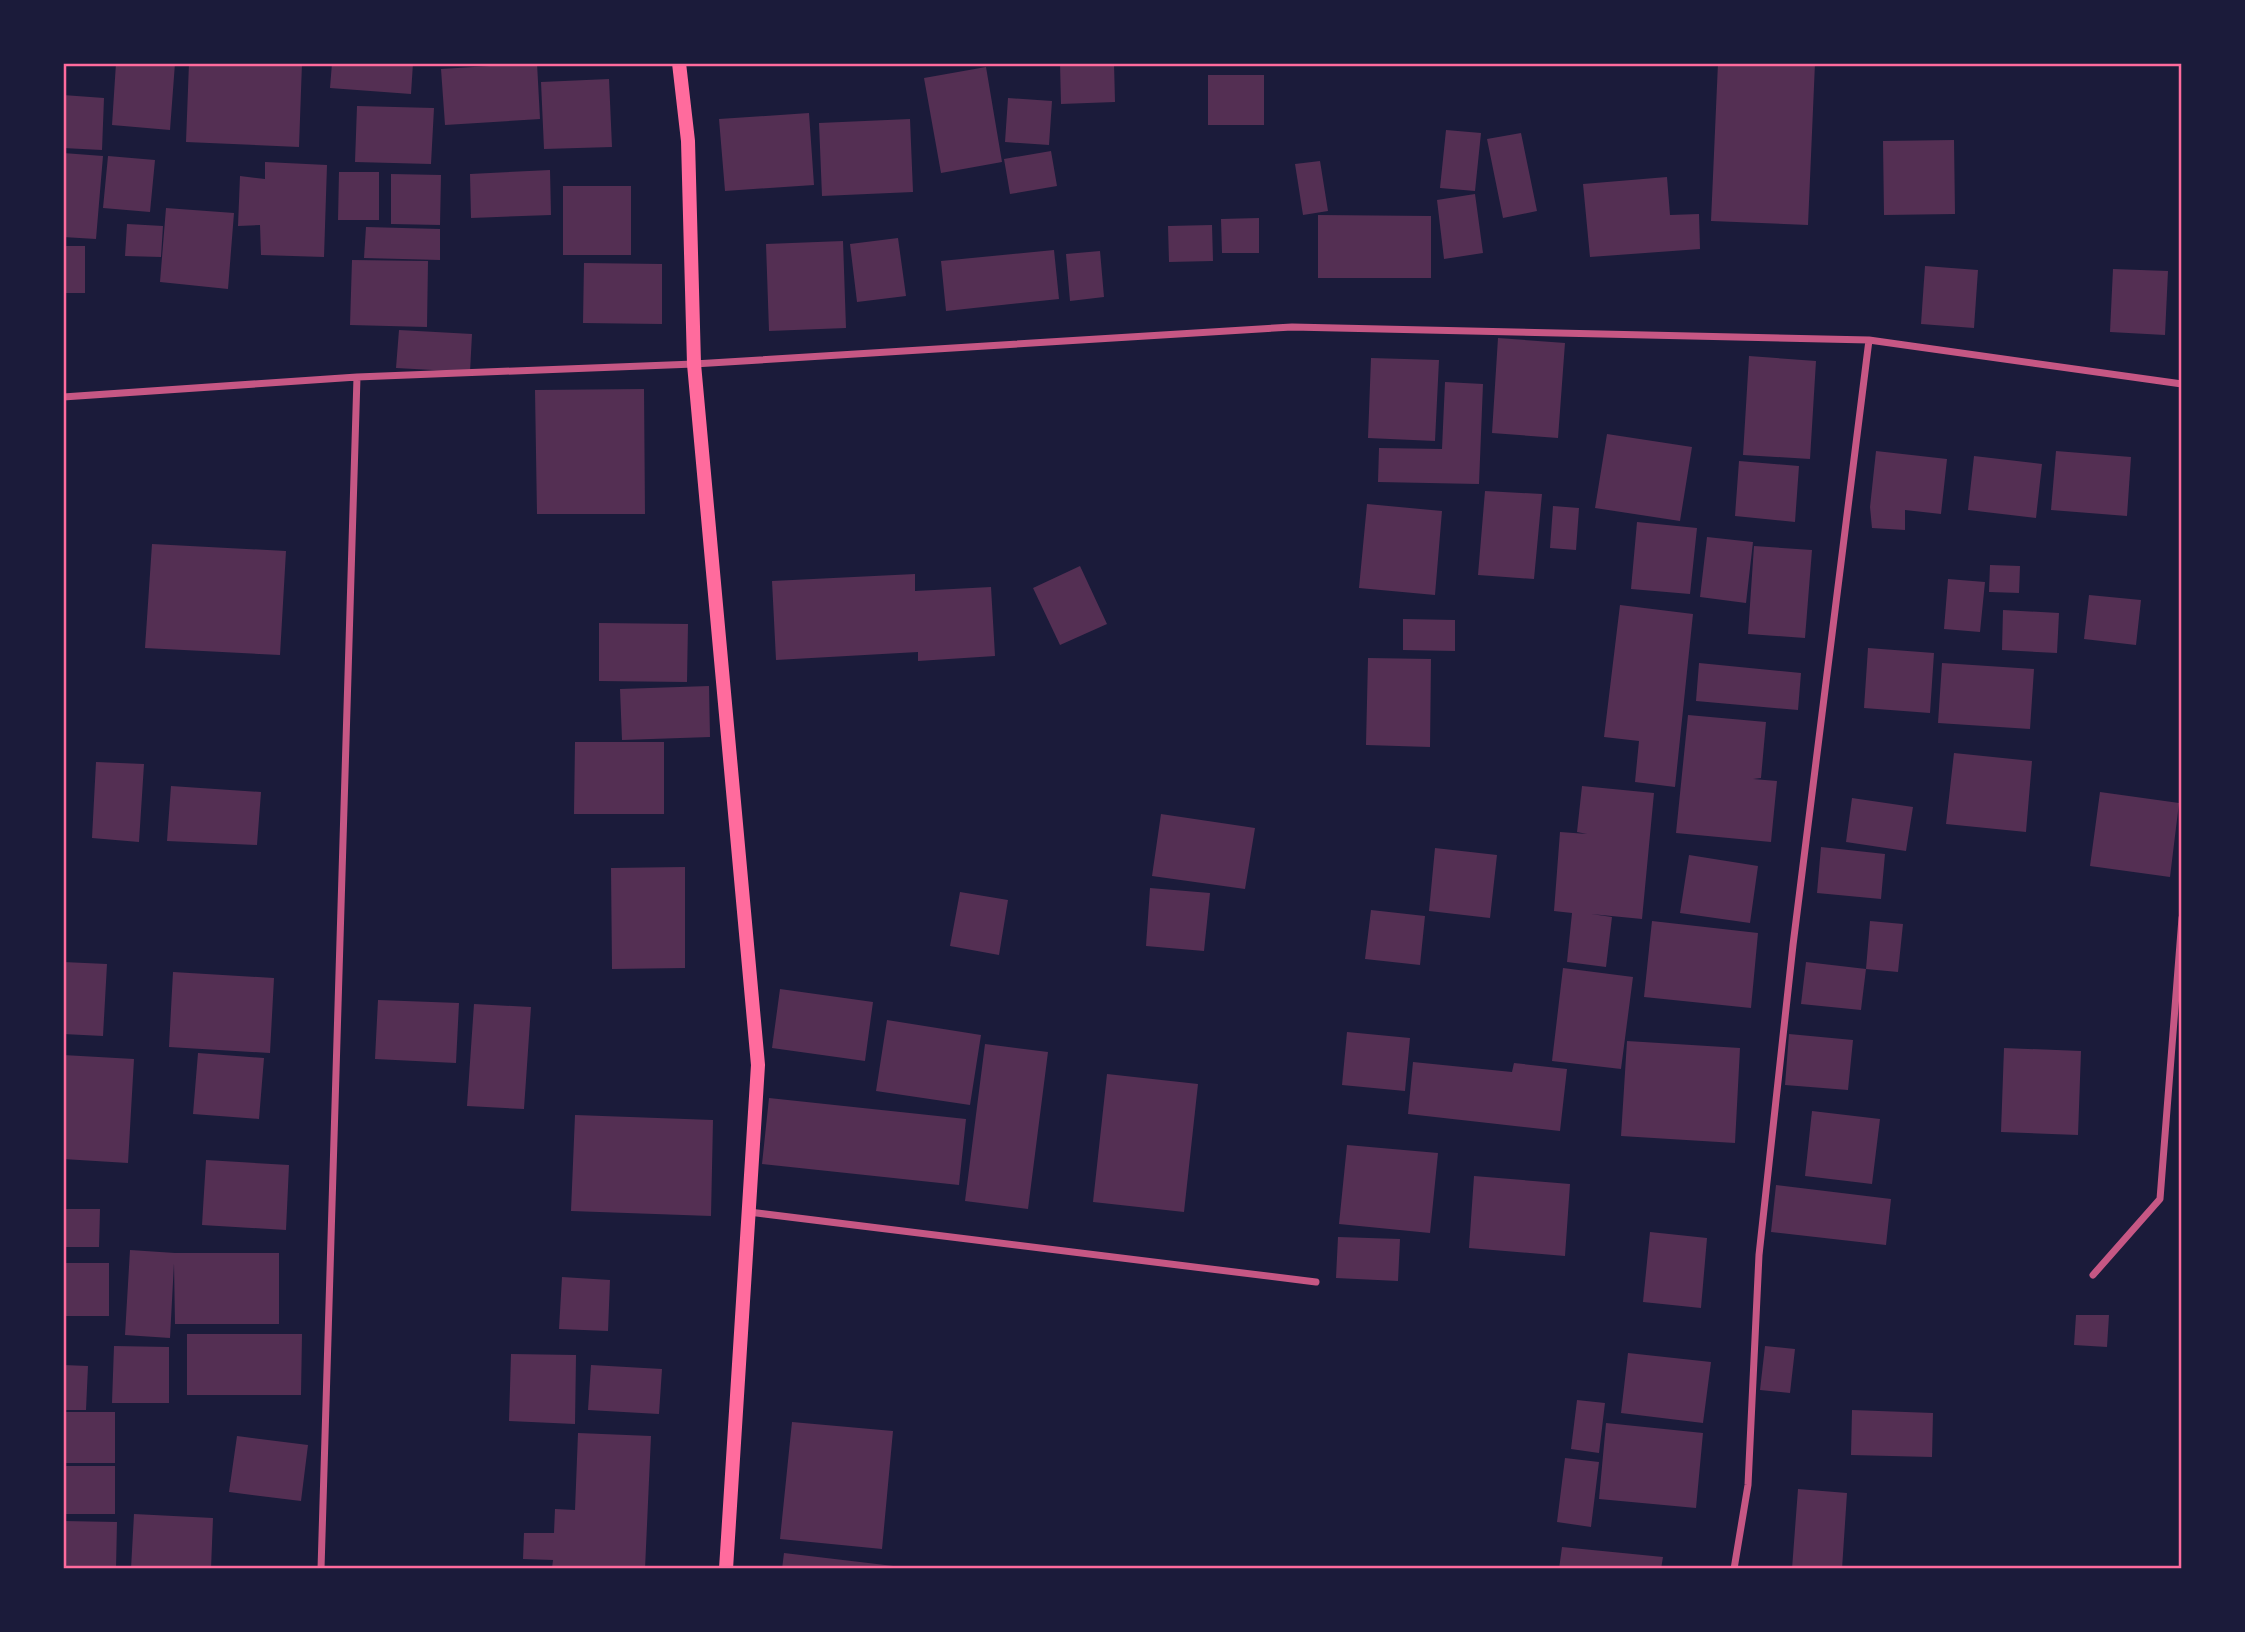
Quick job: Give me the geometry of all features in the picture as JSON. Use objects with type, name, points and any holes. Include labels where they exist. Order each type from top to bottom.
[{"type":"main road","points":[[679,63],[688,141],[694,365],[758,1065],[726,1569]]},
{"type":"street","points":[[63,397],[357,377],[694,365],[1292,327],[1869,340],[2182,384]]},
{"type":"street","points":[[1734,1569],[1748,1485],[1759,1255],[1793,944],[1869,340]]},
{"type":"street","points":[[321,1569],[357,377]]},
{"type":"street","points":[[2093,1275],[2160,1199],[2182,918]]},
{"type":"street","points":[[748,1212],[1316,1282]]},
{"type":"building","points":[[116,63],[175,63],[170,130],[112,125]]},
{"type":"building","points":[[189,63],[302,63],[299,147],[186,142]]},
{"type":"building","points":[[332,63],[413,63],[411,94],[330,88]]},
{"type":"building","points":[[537,63],[540,119],[445,125],[441,69]]},
{"type":"building","points":[[1060,63],[1114,63],[1115,102],[1061,104]]},
{"type":"building","points":[[1718,63],[1815,63],[1808,225],[1711,221]]},
{"type":"building","points":[[986,67],[1002,162],[941,173],[924,78]]},
{"type":"building","points":[[1208,75],[1264,75],[1264,125],[1208,125]]},
{"type":"building","points":[[609,79],[612,147],[544,149],[541,82]]},
{"type":"building","points":[[63,95],[104,98],[102,150],[63,148]]},
{"type":"building","points":[[1008,98],[1052,101],[1049,145],[1005,142]]},
{"type":"building","points":[[357,106],[434,108],[431,164],[355,162]]},
{"type":"building","points":[[809,113],[814,185],[725,191],[719,119]]},
{"type":"building","points":[[910,119],[913,192],[822,196],[819,123]]},
{"type":"building","points":[[1446,130],[1481,133],[1475,191],[1440,188]]},
{"type":"building","points":[[1521,133],[1537,211],[1503,218],[1487,139]]},
{"type":"building","points":[[1954,140],[1955,214],[1884,215],[1883,141]]},
{"type":"building","points":[[1051,151],[1057,186],[1010,194],[1004,159]]},
{"type":"building","points":[[63,153],[103,156],[96,239],[63,237]]},
{"type":"building","points":[[108,156],[155,160],[150,212],[103,208]]},
{"type":"building","points":[[1320,161],[1328,211],[1303,215],[1295,164]]},
{"type":"building","points":[[265,162],[327,165],[324,257],[261,255],[260,225],[238,226],[240,176],[265,179]]},
{"type":"building","points":[[550,170],[551,215],[471,218],[470,174]]},
{"type":"building","points":[[339,172],[379,172],[379,220],[338,220]]},
{"type":"building","points":[[391,174],[441,175],[440,225],[391,224]]},
{"type":"building","points":[[1667,177],[1670,215],[1699,214],[1700,249],[1590,257],[1583,184]]},
{"type":"building","points":[[563,186],[631,186],[631,255],[563,255]]},
{"type":"building","points":[[1475,194],[1483,253],[1444,259],[1437,200]]},
{"type":"building","points":[[166,208],[234,213],[228,289],[160,282]]},
{"type":"building","points":[[1318,215],[1431,216],[1431,278],[1318,278]]},
{"type":"building","points":[[1259,218],[1259,253],[1222,253],[1221,219]]},
{"type":"building","points":[[127,224],[163,226],[161,257],[125,256]]},
{"type":"building","points":[[1212,225],[1213,261],[1169,262],[1168,226]]},
{"type":"building","points":[[366,227],[440,229],[440,260],[364,258]]},
{"type":"building","points":[[898,238],[906,296],[857,302],[850,244]]},
{"type":"building","points":[[843,241],[846,328],[769,331],[766,244]]},
{"type":"building","points":[[63,246],[85,246],[85,293],[63,293]]},
{"type":"building","points":[[1054,250],[1059,299],[946,311],[941,261]]},
{"type":"building","points":[[1100,251],[1104,297],[1070,301],[1066,254]]},
{"type":"building","points":[[352,260],[428,261],[427,327],[350,325]]},
{"type":"building","points":[[584,263],[662,264],[662,324],[583,323]]},
{"type":"building","points":[[1925,266],[1978,270],[1974,328],[1921,324]]},
{"type":"building","points":[[2113,269],[2168,271],[2165,335],[2110,332]]},
{"type":"building","points":[[399,330],[472,334],[470,372],[396,368]]},
{"type":"building","points":[[1498,338],[1565,343],[1558,438],[1492,433]]},
{"type":"building","points":[[1749,356],[1816,361],[1810,459],[1743,455]]},
{"type":"building","points":[[1371,358],[1439,360],[1435,441],[1368,438]]},
{"type":"building","points":[[1445,382],[1483,384],[1479,484],[1378,482],[1379,448],[1442,449]]},
{"type":"building","points":[[644,389],[645,514],[537,514],[535,390]]},
{"type":"building","points":[[1607,434],[1692,447],[1680,521],[1595,508]]},
{"type":"building","points":[[1876,451],[1947,459],[1941,514],[1905,510],[1905,530],[1872,528],[1870,507]]},
{"type":"building","points":[[2056,451],[2131,457],[2127,516],[2051,510]]},
{"type":"building","points":[[1974,456],[2042,464],[2036,518],[1968,510]]},
{"type":"building","points":[[1739,461],[1799,466],[1795,522],[1735,516]]},
{"type":"building","points":[[1485,491],[1542,494],[1534,579],[1478,575]]},
{"type":"building","points":[[1367,504],[1442,511],[1435,595],[1359,588]]},
{"type":"building","points":[[1553,506],[1579,508],[1576,550],[1550,548]]},
{"type":"building","points":[[1637,522],[1697,528],[1690,594],[1631,589]]},
{"type":"building","points":[[1707,537],[1753,542],[1746,603],[1700,597]]},
{"type":"building","points":[[152,544],[286,551],[280,655],[145,648]]},
{"type":"building","points":[[1754,546],[1812,550],[1805,638],[1748,634]]},
{"type":"building","points":[[1990,565],[2020,566],[2019,593],[1989,592]]},
{"type":"building","points":[[1080,566],[1107,624],[1060,645],[1033,588]]},
{"type":"building","points":[[915,574],[915,591],[991,587],[995,656],[918,661],[918,652],[776,660],[772,581]]},
{"type":"building","points":[[1948,579],[1985,582],[1980,632],[1944,629]]},
{"type":"building","points":[[2089,595],[2141,600],[2136,645],[2084,639]]},
{"type":"building","points":[[1620,605],[1693,614],[1675,787],[1635,782],[1639,741],[1604,737]]},
{"type":"building","points":[[2003,610],[2059,613],[2057,653],[2002,650]]},
{"type":"building","points":[[1403,619],[1455,620],[1455,651],[1403,650]]},
{"type":"building","points":[[599,623],[688,624],[687,682],[599,681]]},
{"type":"building","points":[[1868,648],[1934,653],[1930,713],[1864,708]]},
{"type":"building","points":[[1368,658],[1431,659],[1430,747],[1366,745]]},
{"type":"building","points":[[1699,663],[1801,673],[1798,710],[1696,701]]},
{"type":"building","points":[[1942,663],[2034,669],[2030,729],[1938,723]]},
{"type":"building","points":[[709,686],[710,737],[622,740],[620,689]]},
{"type":"building","points":[[1688,715],[1766,722],[1761,778],[1753,779],[1777,781],[1771,842],[1676,833]]},
{"type":"building","points":[[575,742],[664,742],[664,814],[574,814]]},
{"type":"building","points":[[1954,753],[2032,761],[2026,832],[1946,824]]},
{"type":"building","points":[[96,762],[144,764],[139,842],[92,838]]},
{"type":"building","points":[[171,786],[261,792],[257,845],[167,841]]},
{"type":"building","points":[[1582,786],[1654,793],[1642,919],[1591,914],[1612,917],[1606,967],[1567,962],[1572,913],[1554,911],[1560,832],[1587,834],[1577,832]]},
{"type":"building","points":[[2100,792],[2179,803],[2170,877],[2090,866]]},
{"type":"building","points":[[1852,798],[1913,807],[1906,851],[1846,842]]},
{"type":"building","points":[[1161,814],[1255,828],[1245,889],[1152,876]]},
{"type":"building","points":[[1821,847],[1885,854],[1881,899],[1817,893]]},
{"type":"building","points":[[1435,848],[1497,855],[1490,918],[1429,911]]},
{"type":"building","points":[[1689,855],[1758,866],[1750,923],[1680,913]]},
{"type":"building","points":[[685,867],[685,968],[612,969],[611,868]]},
{"type":"building","points":[[1150,888],[1210,893],[1204,951],[1146,946]]},
{"type":"building","points":[[960,892],[1008,900],[999,955],[950,946]]},
{"type":"building","points":[[1371,910],[1425,916],[1420,965],[1365,959]]},
{"type":"building","points":[[1652,921],[1758,933],[1751,1008],[1644,997]]},
{"type":"building","points":[[1870,921],[1903,924],[1898,972],[1866,969]]},
{"type":"building","points":[[63,962],[107,964],[103,1036],[63,1034]]},
{"type":"building","points":[[1806,962],[1866,969],[1861,1010],[1801,1004]]},
{"type":"building","points":[[1563,968],[1633,977],[1621,1069],[1552,1061]]},
{"type":"building","points":[[173,972],[274,978],[270,1053],[169,1047]]},
{"type":"building","points":[[780,989],[873,1002],[865,1061],[772,1048]]},
{"type":"building","points":[[378,1000],[459,1003],[456,1063],[375,1059]]},
{"type":"building","points":[[474,1004],[531,1007],[524,1109],[467,1106]]},
{"type":"building","points":[[887,1020],[981,1035],[970,1105],[876,1091]]},
{"type":"building","points":[[1347,1032],[1410,1038],[1405,1091],[1342,1085]]},
{"type":"building","points":[[1789,1034],[1853,1040],[1848,1090],[1785,1085]]},
{"type":"building","points":[[1627,1041],[1740,1048],[1735,1143],[1621,1136]]},
{"type":"building","points":[[985,1044],[1048,1052],[1028,1209],[965,1201]]},
{"type":"building","points":[[2004,1048],[2081,1051],[2078,1135],[2001,1132]]},
{"type":"building","points":[[198,1053],[264,1058],[259,1119],[193,1114]]},
{"type":"building","points":[[63,1055],[134,1059],[128,1163],[63,1159]]},
{"type":"building","points":[[1413,1062],[1512,1072],[1514,1063],[1567,1069],[1560,1131],[1408,1114]]},
{"type":"building","points":[[1107,1074],[1198,1084],[1184,1212],[1093,1202]]},
{"type":"building","points":[[769,1098],[966,1119],[959,1185],[762,1164]]},
{"type":"building","points":[[1812,1111],[1880,1119],[1872,1184],[1805,1176]]},
{"type":"building","points":[[575,1115],[713,1120],[711,1216],[571,1211]]},
{"type":"building","points":[[1347,1145],[1438,1153],[1430,1233],[1339,1224]]},
{"type":"building","points":[[206,1160],[289,1165],[286,1230],[202,1225]]},
{"type":"building","points":[[1474,1176],[1570,1184],[1565,1256],[1469,1248]]},
{"type":"building","points":[[1776,1185],[1891,1199],[1886,1245],[1771,1232]]},
{"type":"building","points":[[63,1209],[100,1209],[99,1247],[63,1247]]},
{"type":"building","points":[[1650,1232],[1707,1238],[1701,1308],[1643,1302]]},
{"type":"building","points":[[1338,1237],[1400,1239],[1398,1281],[1336,1278]]},
{"type":"building","points":[[130,1250],[279,1253],[279,1324],[175,1324],[174,1263],[170,1338],[125,1335]]},
{"type":"building","points":[[63,1263],[109,1263],[109,1316],[63,1316]]},
{"type":"building","points":[[562,1277],[610,1280],[608,1331],[559,1329]]},
{"type":"building","points":[[2076,1315],[2109,1315],[2107,1347],[2074,1345]]},
{"type":"building","points":[[187,1334],[302,1334],[301,1395],[187,1395]]},
{"type":"building","points":[[114,1346],[169,1347],[169,1403],[112,1403]]},
{"type":"building","points":[[1765,1346],[1795,1349],[1790,1393],[1760,1390]]},
{"type":"building","points":[[1628,1353],[1711,1362],[1703,1423],[1621,1413]]},
{"type":"building","points":[[511,1354],[576,1355],[575,1424],[509,1421]]},
{"type":"building","points":[[63,1365],[88,1366],[86,1410],[63,1410]]},
{"type":"building","points":[[591,1365],[662,1369],[659,1414],[588,1410]]},
{"type":"building","points":[[1577,1400],[1605,1403],[1599,1453],[1571,1449]]},
{"type":"building","points":[[1852,1410],[1933,1413],[1932,1457],[1851,1455]]},
{"type":"building","points":[[63,1412],[115,1412],[115,1463],[63,1463]]},
{"type":"building","points":[[792,1422],[893,1431],[882,1549],[780,1539]]},
{"type":"building","points":[[1606,1423],[1703,1433],[1696,1508],[1599,1499]]},
{"type":"building","points":[[578,1433],[651,1436],[645,1569],[552,1568],[553,1560],[523,1559],[524,1533],[554,1533],[555,1509],[575,1510]]},
{"type":"building","points":[[237,1436],[308,1445],[301,1501],[229,1492]]},
{"type":"building","points":[[1565,1458],[1599,1462],[1591,1527],[1557,1522]]},
{"type":"building","points":[[63,1466],[115,1466],[115,1514],[63,1514]]},
{"type":"building","points":[[1798,1489],[1847,1493],[1842,1569],[1792,1569]]},
{"type":"building","points":[[134,1514],[213,1518],[211,1569],[131,1569]]},
{"type":"building","points":[[63,1521],[117,1522],[116,1569],[63,1569]]},
{"type":"building","points":[[1562,1547],[1663,1557],[1661,1569],[1559,1569]]},
{"type":"building","points":[[784,1553],[902,1567],[902,1569],[782,1569]]}]
